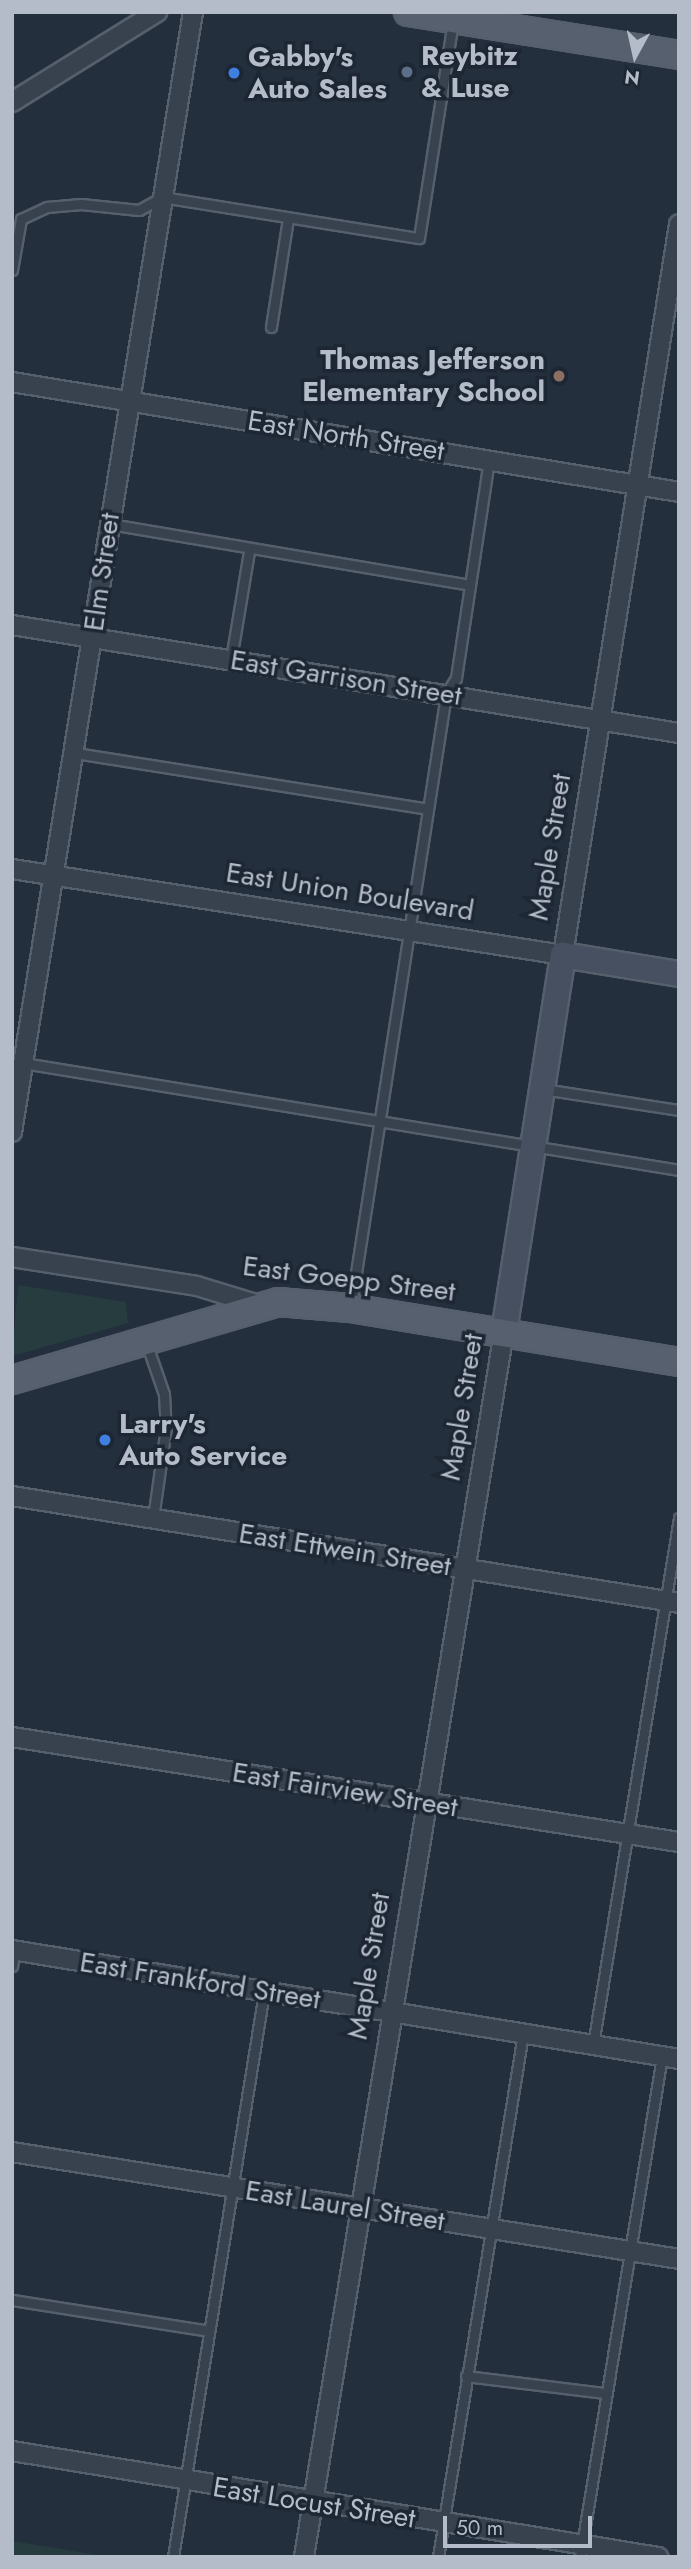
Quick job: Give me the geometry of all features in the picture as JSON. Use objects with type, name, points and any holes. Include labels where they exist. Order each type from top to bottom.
[{"type":"main road","points":[[408,12],[679,55]]},
{"type":"main road","points":[[12,1380],[259,1305]]},
{"type":"main road","name":"East Goepp Street","points":[[259,1305],[350,1308],[679,1362]]},
{"type":"street","points":[[12,102],[157,12]]},
{"type":"street","name":"Elm Street","points":[[12,1132],[56,876],[109,523],[193,12]]},
{"type":"street","name":"Maple Street","points":[[304,2557],[504,1332],[602,719],[636,484],[675,280],[679,224]]},
{"type":"street","name":"East North Street","points":[[12,382],[679,492]]},
{"type":"street","name":"East Garrison Street","points":[[12,625],[679,733]]},
{"type":"street","name":"East Union Boulevard","points":[[12,869],[679,974]]},
{"type":"street","name":"East Goepp Street","points":[[12,1257],[197,1286],[259,1305]]},
{"type":"street","name":"East Ettwein Street","points":[[12,1496],[672,1602]]},
{"type":"street","name":"East Fairview Street","points":[[12,1737],[679,1842]]},
{"type":"street","name":"East Frankford Street","points":[[13,1956],[264,1992],[670,2058]]},
{"type":"street","name":"East Laurel Street","points":[[12,2152],[679,2259]]},
{"type":"street","name":"East Locust Street","points":[[12,2451],[443,2524],[581,2551],[658,2557]]},
{"type":"lane","points":[[12,270],[21,219],[47,207],[81,204],[139,210],[162,197],[419,238],[454,20]]},
{"type":"lane","points":[[271,327],[288,218]]},
{"type":"lane","points":[[350,1308],[383,1120],[446,694],[456,678],[489,459]]},
{"type":"lane","points":[[109,523],[249,551],[470,585]]},
{"type":"lane","points":[[231,659],[249,551]]},
{"type":"lane","points":[[75,753],[428,809]]},
{"type":"lane","points":[[23,1063],[679,1170]]},
{"type":"lane","points":[[541,1089],[679,1110]]},
{"type":"lane","points":[[145,1340],[166,1418],[153,1518]]},
{"type":"lane","points":[[593,2045],[628,1834],[672,1602],[679,1518]]},
{"type":"lane","points":[[173,2557],[264,1992]]},
{"type":"lane","points":[[438,2557],[523,2034]]},
{"type":"lane","points":[[581,2551],[629,2252],[670,2058]]},
{"type":"lane","points":[[12,2300],[209,2331]]},
{"type":"lane","points":[[466,2376],[605,2393]]},
{"type":"green space","points":[[18,1285],[126,1302],[128,1323],[12,1356]]},
{"type":"green space","points":[[12,2541],[110,2557],[12,2557]]},
{"type":"place","name":"Reybitz & Luse","points":[[407,72]]},
{"type":"place","name":"Gabby's Auto Sales","points":[[234,73]]},
{"type":"place","name":"Thomas Jefferson Elementary School","points":[[559,376]]},
{"type":"place","name":"Larry's Auto Service","points":[[105,1440]]}]
